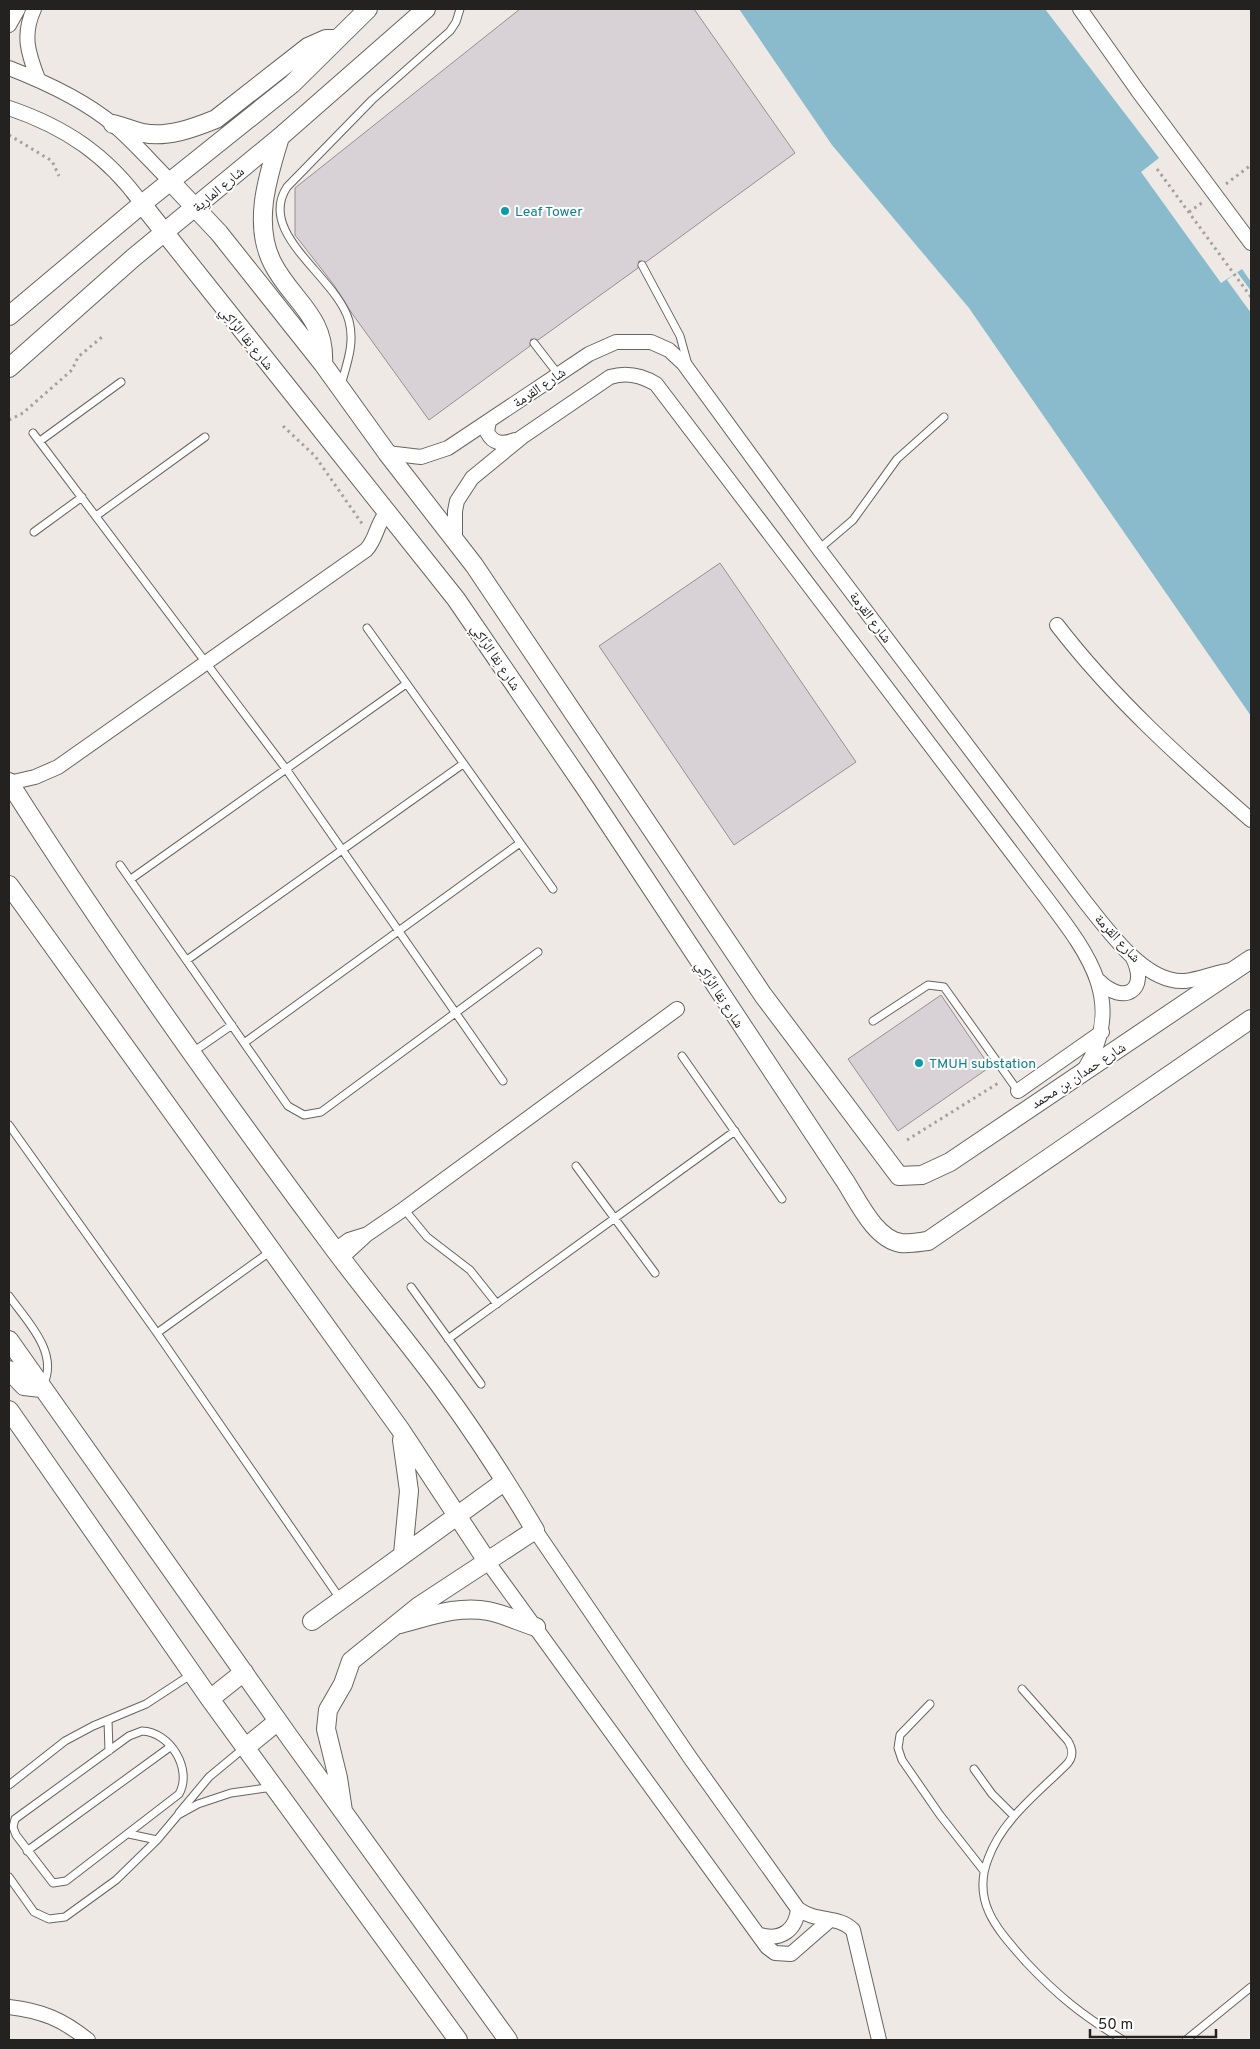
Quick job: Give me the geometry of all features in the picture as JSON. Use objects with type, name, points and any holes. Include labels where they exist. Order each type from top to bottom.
[{"type":"street","points":[[9,25],[18,9]]},
{"type":"street","points":[[34,9],[28,20],[26,44],[38,79]]},
{"type":"street","points":[[9,316],[142,204],[292,84],[368,9]]},
{"type":"street","name":"شارع المارِية","points":[[9,368],[164,232],[196,208],[280,137],[426,9]]},
{"type":"street","points":[[1080,9],[1138,91],[1251,243]]},
{"type":"street","points":[[113,124],[151,134],[176,132],[204,124],[216,119],[308,47],[326,39],[337,40]]},
{"type":"street","points":[[9,68],[38,79],[113,124],[196,208],[219,233],[323,364],[387,453],[455,539]]},
{"type":"street","name":"شارع نِقا الرَّاكِي","points":[[9,108],[38,118],[90,150],[115,170],[388,511],[456,599],[548,734],[739,1024],[876,1226],[886,1237],[895,1241],[910,1243],[928,1241],[1251,1019]]},
{"type":"street","points":[[280,137],[270,170],[264,200],[267,249],[277,271],[315,323],[324,346],[323,364]]},
{"type":"street","name":"شارع القرمة","points":[[387,453],[412,457],[435,454],[489,421],[558,374],[605,346],[628,340],[660,345],[677,356],[819,549],[1086,903],[1132,955],[1151,972],[1172,980],[1184,981],[1236,970]]},
{"type":"street","points":[[455,539],[454,511],[462,490],[484,467],[522,437],[610,377],[619,374],[639,376],[656,384],[1044,894],[1074,937],[1099,981],[1104,1011],[1102,1032],[1093,1056],[1084,1070]]},
{"type":"street","points":[[489,421],[487,432],[494,441],[504,444],[522,437]]},
{"type":"street","points":[[388,511],[380,521],[374,540],[366,550],[58,767],[35,778],[9,782],[68,876],[191,1054],[338,1254],[445,1392],[505,1481],[535,1530],[691,1759],[798,1909],[814,1918],[843,1922],[856,1935],[879,2040]]},
{"type":"street","name":"شارع حمدان بن محمد","points":[[455,539],[763,995],[899,1176],[922,1176],[950,1162],[1251,959]]},
{"type":"street","points":[[1057,625],[1087,664],[1137,718],[1251,820]]},
{"type":"street","points":[[9,885],[400,1429],[487,1560],[771,1951],[786,1955],[795,1952],[830,1920]]},
{"type":"street","points":[[1099,981],[1112,992],[1129,992],[1137,984],[1139,978],[1138,967],[1132,955]]},
{"type":"street","points":[[338,1254],[404,1210],[676,1009]]},
{"type":"street","points":[[1018,1091],[1102,1032]]},
{"type":"street","points":[[9,1340],[278,1721],[508,2040]]},
{"type":"street","points":[[9,1370],[24,1386],[42,1388]]},
{"type":"street","points":[[9,1410],[210,1700],[458,2040]]},
{"type":"street","points":[[400,1429],[405,1450],[409,1491],[403,1554]]},
{"type":"street","points":[[312,1621],[505,1481]]},
{"type":"street","points":[[343,1811],[338,1778],[326,1729],[326,1718],[345,1679],[351,1661],[392,1626],[487,1560],[535,1530]]},
{"type":"street","points":[[392,1626],[452,1610],[470,1609],[488,1611],[536,1627]]},
{"type":"street","points":[[210,1700],[244,1672]]},
{"type":"street","points":[[245,1748],[278,1721]]},
{"type":"street","points":[[760,1935],[769,1938],[786,1933],[793,1926],[798,1909]]},
{"type":"street","points":[[9,2006],[38,2010],[55,2018],[88,2040]]},
{"type":"lane","points":[[340,388],[351,347],[349,320],[340,301],[285,232],[279,214],[281,200],[288,187],[372,100],[450,30],[456,22],[460,9]]},
{"type":"lane","points":[[642,265],[680,336],[690,373]]},
{"type":"lane","points":[[534,343],[558,374]]},
{"type":"lane","points":[[40,441],[121,382]]},
{"type":"lane","points":[[819,549],[853,520],[897,459],[944,418]]},
{"type":"lane","points":[[33,433],[286,769],[503,1082]]},
{"type":"lane","points":[[96,516],[205,437]]},
{"type":"lane","points":[[34,532],[82,497]]},
{"type":"lane","points":[[366,628],[552,889]]},
{"type":"lane","points":[[132,880],[406,684]]},
{"type":"lane","points":[[187,960],[463,764]]},
{"type":"lane","points":[[244,1043],[520,843]]},
{"type":"lane","points":[[120,865],[288,1106],[298,1114],[310,1115],[321,1112],[538,952]]},
{"type":"lane","points":[[873,1020],[928,985],[944,987],[1018,1091]]},
{"type":"lane","points":[[191,1054],[232,1025]]},
{"type":"lane","points":[[682,1056],[782,1199]]},
{"type":"lane","points":[[9,1125],[157,1333],[341,1600]]},
{"type":"lane","points":[[448,1339],[735,1132]]},
{"type":"lane","points":[[576,1166],[655,1273]]},
{"type":"lane","points":[[404,1210],[427,1237],[470,1270],[497,1304]]},
{"type":"lane","points":[[157,1333],[271,1251]]},
{"type":"lane","points":[[411,1287],[481,1384]]},
{"type":"lane","points":[[9,1296],[44,1349],[47,1370],[42,1388]]},
{"type":"lane","points":[[9,1785],[65,1741],[146,1704],[192,1674]]},
{"type":"lane","points":[[1022,1689],[1068,1741],[1072,1751],[1069,1762],[1014,1816],[995,1844],[984,1871],[986,1908],[997,1928],[1055,1992],[1123,2040]]},
{"type":"lane","points":[[930,1704],[900,1735],[898,1742],[900,1754],[940,1815],[984,1871]]},
{"type":"lane","points":[[108,1720],[109,1751]]},
{"type":"lane","points":[[142,1731],[156,1733],[170,1747],[183,1766],[183,1788],[174,1800],[62,1883],[50,1881],[14,1831],[15,1819],[129,1736],[142,1731]]},
{"type":"lane","points":[[27,1851],[170,1747]]},
{"type":"lane","points":[[9,1877],[34,1912],[49,1920],[57,1920],[72,1913],[116,1880],[157,1840],[203,1782],[245,1748]]},
{"type":"lane","points":[[974,1769],[992,1794],[1014,1816]]},
{"type":"lane","points":[[178,1815],[198,1804],[231,1793],[273,1787]]},
{"type":"lane","points":[[129,1834],[157,1840]]},
{"type":"lane","points":[[1186,2040],[1251,1987]]},
{"type":"path","points":[[9,136],[52,161],[59,176]]},
{"type":"path","points":[[1223,186],[1251,165]]},
{"type":"path","points":[[1157,169],[1251,297]]},
{"type":"path","points":[[9,420],[23,413],[72,370],[78,357],[102,337]]},
{"type":"path","points":[[283,426],[315,456],[374,540]]},
{"type":"path","points":[[907,1140],[1008,1077]]},
{"type":"water","points":[[739,9],[1045,9],[1159,158],[1141,172],[1221,283],[1242,269],[1251,282],[1251,716],[969,308],[832,145]]},
{"type":"pier","points":[[1237,272],[1251,291],[1251,313],[1227,280]]},
{"type":"building","name":"Leaf Tower","points":[[520,9],[694,9],[795,153],[646,262],[639,261],[638,268],[538,340],[531,339],[530,346],[429,420],[351,312],[334,285],[295,235],[295,188]]},
{"type":"building","points":[[720,563],[856,762],[734,845],[599,646]]},
{"type":"building","name":"TMUH substation","points":[[941,995],[990,1067],[898,1131],[848,1059]]},
{"type":"place","name":"Leaf Tower","points":[[505,211]]},
{"type":"place","name":"TMUH substation","points":[[919,1063]]}]
